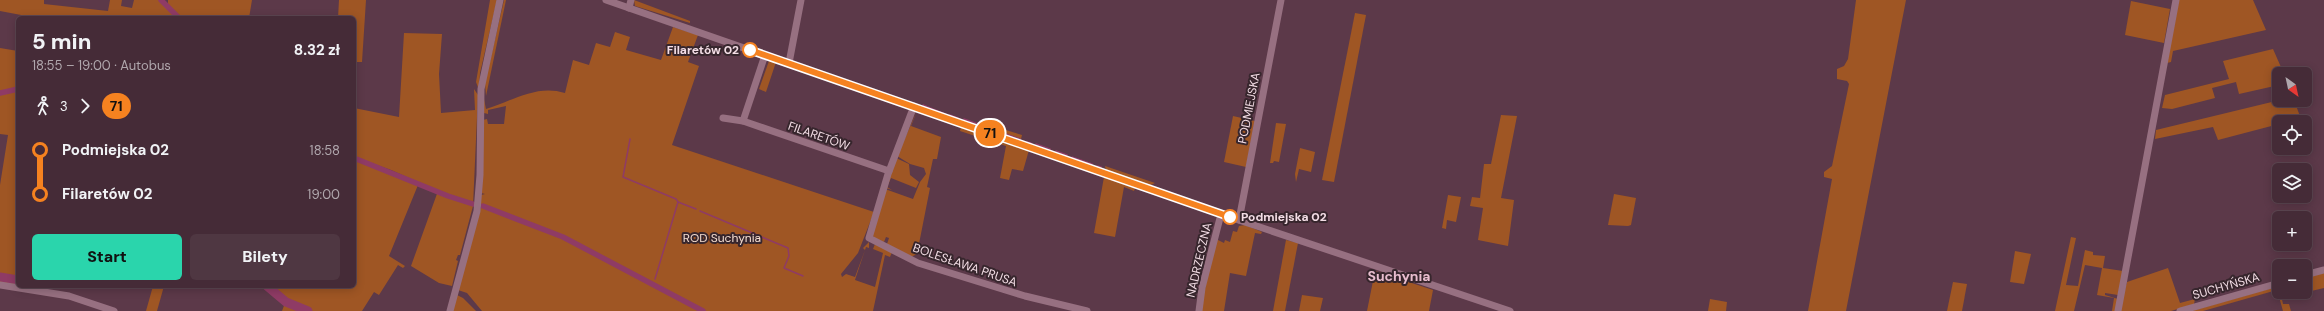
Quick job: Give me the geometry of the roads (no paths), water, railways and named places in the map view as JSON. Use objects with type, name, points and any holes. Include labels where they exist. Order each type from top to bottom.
[{"type":"street","points":[[450,311],[477,211],[480,175],[481,89],[500,0]]},
{"type":"street","points":[[606,0],[789,62],[1221,214],[1510,311]]},
{"type":"street","points":[[629,8],[631,0]]},
{"type":"street","points":[[789,62],[801,0]]},
{"type":"street","name":"PODMIEJSKA","points":[[1239,220],[1281,0]]},
{"type":"street","points":[[2118,311],[2176,0]]},
{"type":"street","points":[[743,122],[765,55]]},
{"type":"street","name":"BOLESŁAWA PRUSA","points":[[914,106],[889,171],[869,238],[918,263],[1025,296],[1087,311]]},
{"type":"street","name":"FILARETÓW","points":[[723,118],[743,122],[889,171]]},
{"type":"street","name":"NADRZECZNA","points":[[1199,311],[1202,288],[1221,214]]},
{"type":"street","points":[[2312,273],[2324,270]]},
{"type":"street","points":[[0,285],[16,288]]},
{"type":"street","name":"SUCHYŃSKA","points":[[2180,311],[2272,285]]},
{"type":"street","points":[[19,288],[69,296],[114,311]]},
{"type":"waterway","points":[[161,0],[177,16]]},
{"type":"waterway","points":[[0,93],[16,89]]},
{"type":"waterway","points":[[923,105],[945,114]]},
{"type":"waterway","points":[[950,115],[958,118]]},
{"type":"waterway","points":[[964,119],[1020,139]]},
{"type":"waterway","points":[[630,139],[623,177],[676,199],[678,202],[655,279]]},
{"type":"waterway","points":[[1027,142],[1031,143]]},
{"type":"waterway","points":[[1036,144],[1050,149]]},
{"type":"waterway","points":[[1056,151],[1067,155]]},
{"type":"waterway","points":[[1072,157],[1092,164]]},
{"type":"waterway","points":[[356,159],[448,196],[473,204]]},
{"type":"waterway","points":[[1097,166],[1101,167]]},
{"type":"waterway","points":[[678,202],[696,209]]},
{"type":"waterway","points":[[483,206],[563,237],[703,311]]},
{"type":"waterway","points":[[700,211],[788,248],[789,256],[784,268],[803,276]]},
{"type":"waterway","points":[[0,277],[16,280]]},
{"type":"waterway","points":[[269,288],[286,302],[308,311]]},
{"type":"place","name":"Filaretów 02","points":[[750,50]]},
{"type":"place","name":"Podmiejska 02","points":[[1230,217]]},
{"type":"district","name":"Suchynia","points":[[1399,276]]},
{"type":"park label","name":"ROD Suchynia","points":[[722,238]]}]
